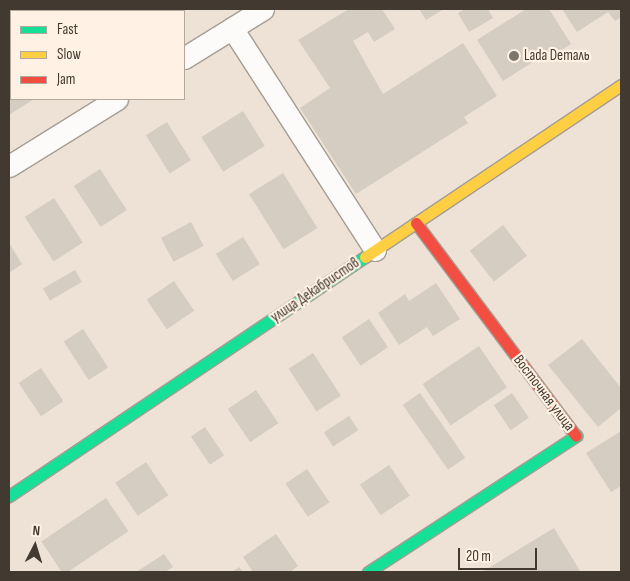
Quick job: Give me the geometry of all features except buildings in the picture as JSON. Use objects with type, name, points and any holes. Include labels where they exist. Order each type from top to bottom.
[{"type":"main road","name":"улица Декабристов","points":[[9,496],[621,85]]},
{"type":"main road","name":"Восточная улица","points":[[368,572],[576,436],[416,223]]},
{"type":"street","points":[[185,57],[263,9]]},
{"type":"street","points":[[232,28],[375,250]]},
{"type":"street","points":[[9,166],[116,100]]},
{"type":"traffic: fast","points":[[9,496],[365,257]]},
{"type":"traffic: fast","points":[[368,572],[576,436]]},
{"type":"traffic: slow","points":[[365,257],[621,85]]},
{"type":"traffic: jam","points":[[416,223],[576,436]]},
{"type":"place","name":"Lada Dеталь","points":[[514,56]]}]
